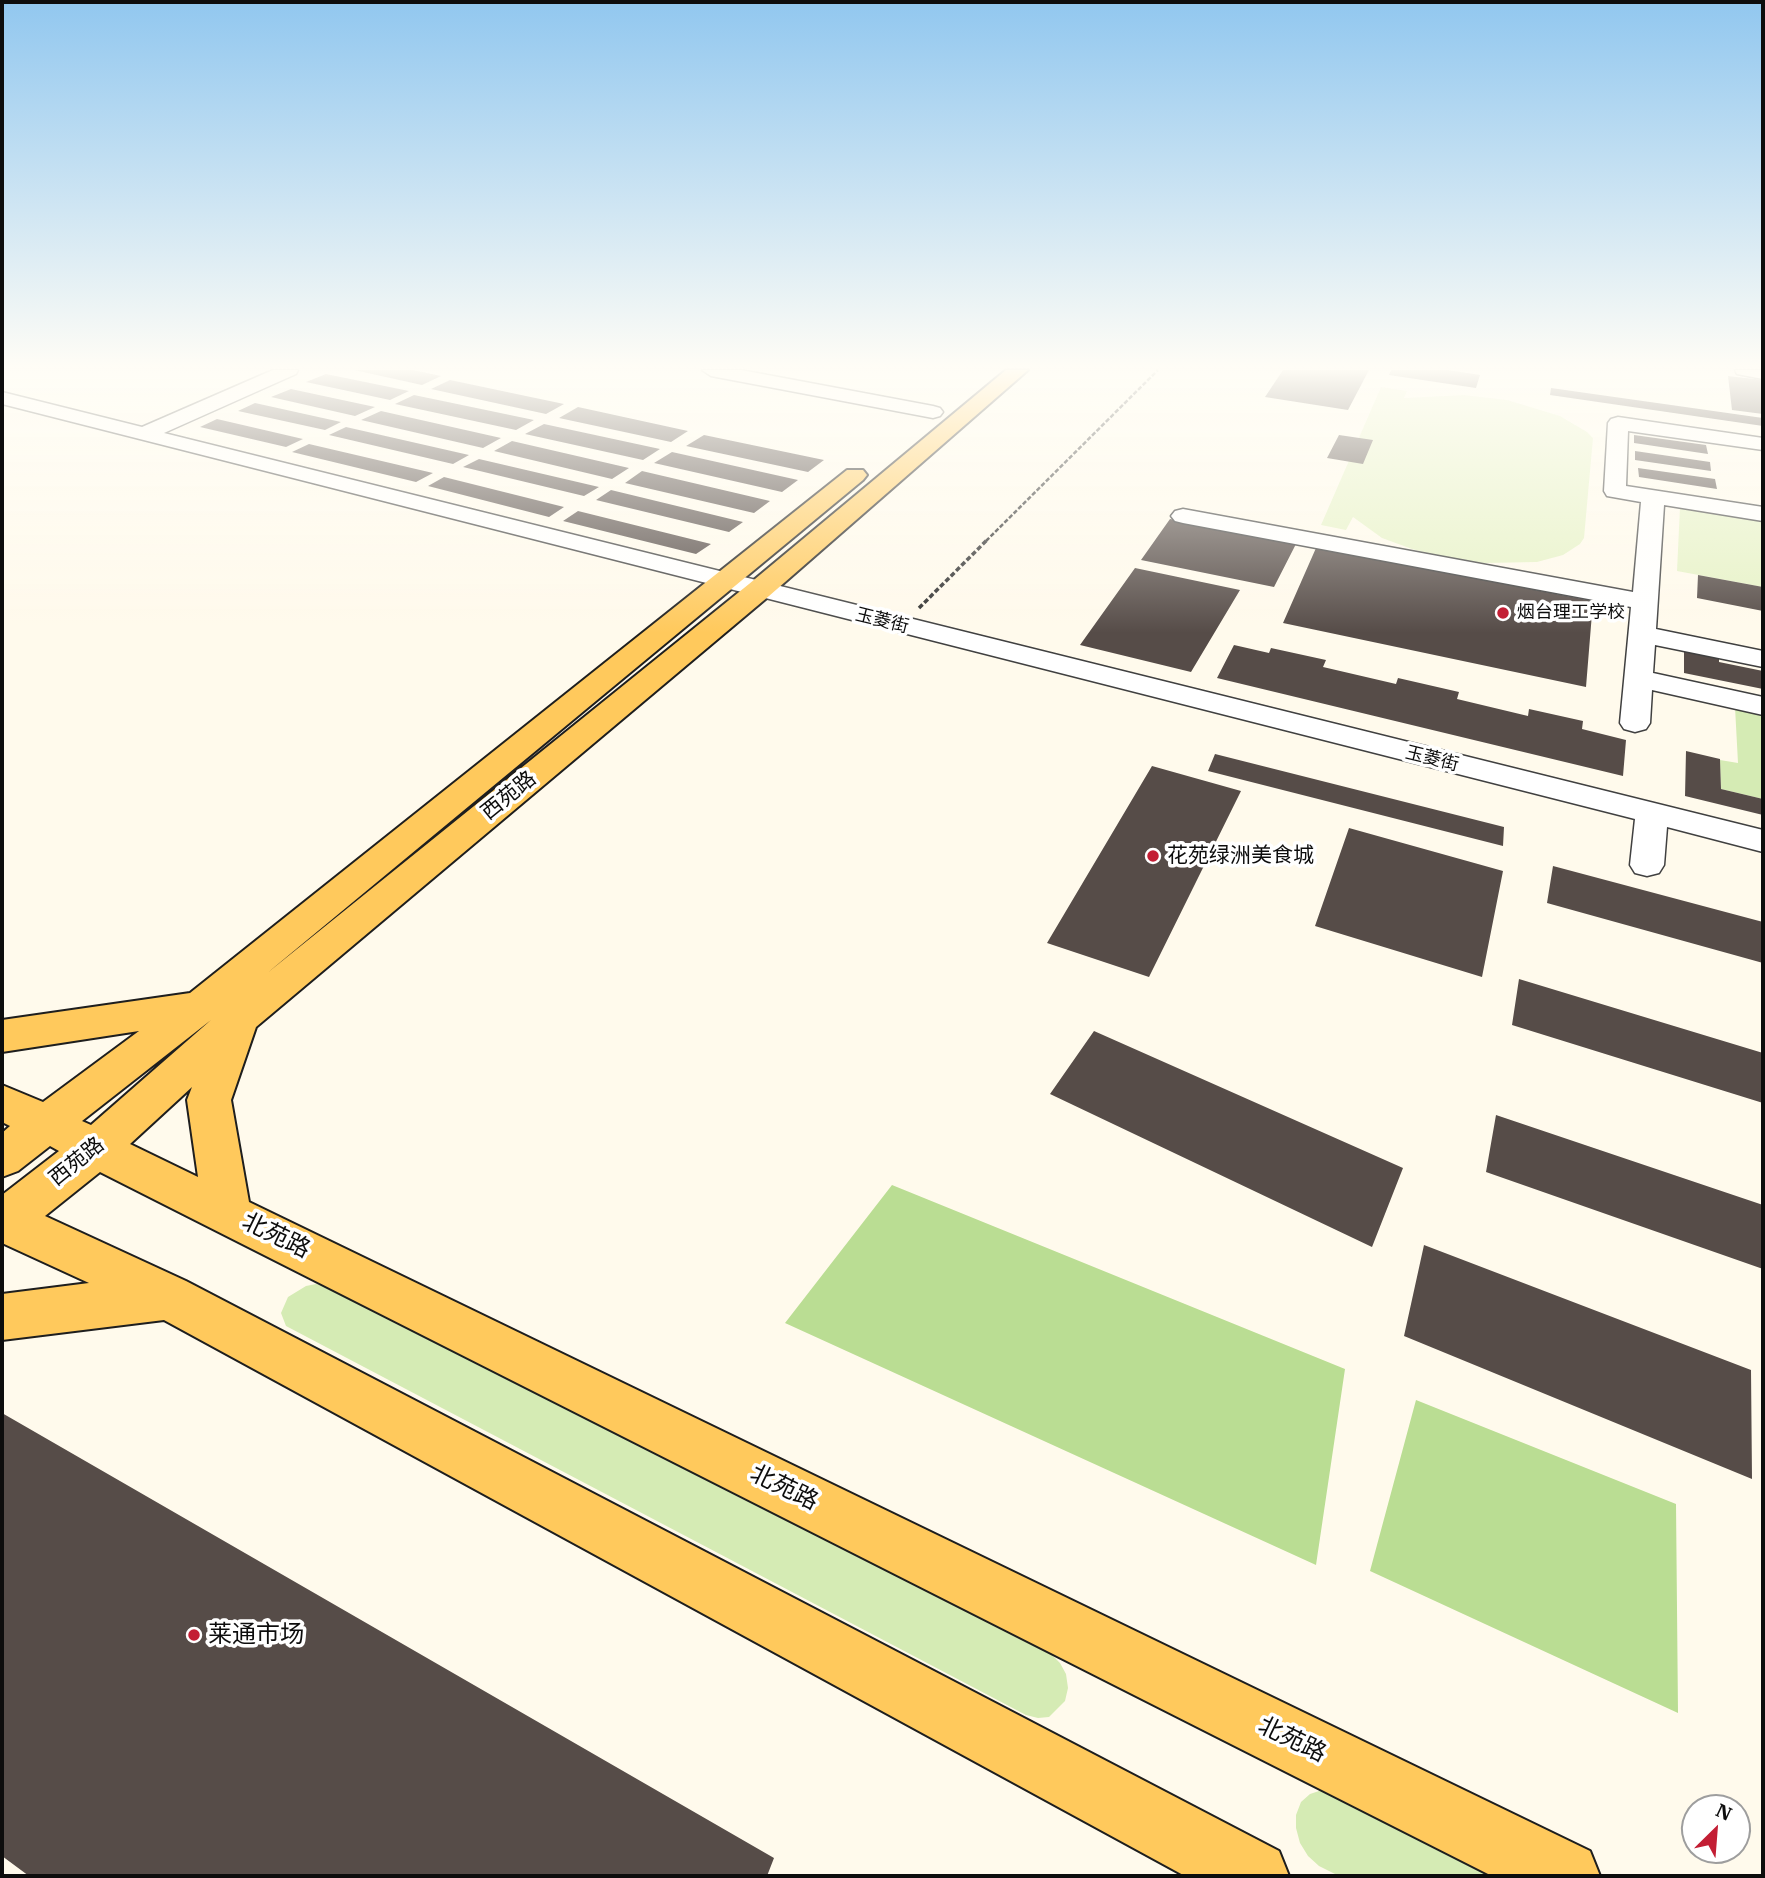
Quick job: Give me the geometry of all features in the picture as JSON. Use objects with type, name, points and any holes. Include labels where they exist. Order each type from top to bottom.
[{"type":"main road","name":"西苑路","points":[[3,1220],[94,1150],[220,1012],[724,581],[877,458]]},
{"type":"main road","name":"西苑路","points":[[2,1158],[46,1123],[220,1012],[759,590],[915,458]]},
{"type":"main road","points":[[2,1036],[220,1012],[209,1100],[227,1212]]},
{"type":"main road","name":"北苑路","points":[[2,1102],[94,1150],[227,1212],[1566,1876]]},
{"type":"main road","points":[[3,1220],[168,1297],[1254,1876]]},
{"type":"main road","points":[[2,1317],[168,1297]]},
{"type":"street","name":"玉菱街","points":[[237,458],[1763,841]]},
{"type":"street","points":[[1616,458],[1615,491],[1763,514]]},
{"type":"street","points":[[1635,723],[1653,497]]},
{"type":"street","points":[[1183,516],[1645,602]]},
{"type":"street","points":[[1642,634],[1763,659]]},
{"type":"street","points":[[1639,679],[1763,706]]},
{"type":"street","points":[[1647,865],[1652,814]]},
{"type":"path","points":[[901,626],[1070,458]]},
{"type":"green space","points":[[1350,458],[1591,458],[1584,538],[1580,544],[1563,555],[1537,562],[1484,563],[1446,558],[1382,538],[1353,517],[1346,530],[1321,525]]},
{"type":"green space","points":[[1680,507],[1763,521],[1763,587],[1677,571]]},
{"type":"green space","points":[[1735,707],[1763,713],[1763,799],[1721,789],[1720,760],[1738,763]]},
{"type":"green space","points":[[892,1185],[1345,1369],[1316,1565],[785,1323]]},
{"type":"green space","points":[[306,1286],[325,1286],[1050,1653],[1066,1674],[1068,1688],[1065,1701],[1049,1717],[1026,1715],[286,1326],[281,1313],[288,1297]]},
{"type":"green space","points":[[1416,1400],[1676,1504],[1678,1713],[1370,1571]]},
{"type":"green space","points":[[1322,1790],[1500,1876],[1339,1876],[1319,1866],[1308,1856],[1300,1843],[1296,1828],[1296,1815],[1301,1802],[1310,1794]]},
{"type":"building","points":[[315,458],[367,458],[433,473],[416,482]]},
{"type":"building","points":[[426,458],[464,458],[453,464]]},
{"type":"building","points":[[522,458],[584,458],[629,468],[612,479]]},
{"type":"building","points":[[663,458],[697,458],[798,480],[782,492],[654,463]]},
{"type":"building","points":[[741,458],[824,460],[808,472]]},
{"type":"building","points":[[1327,458],[1366,458],[1363,464]]},
{"type":"building","points":[[1635,458],[1680,458],[1710,462],[1711,471],[1635,460]]},
{"type":"building","points":[[479,459],[599,487],[584,496],[463,467]]},
{"type":"building","points":[[1638,468],[1715,479],[1717,489],[1639,477]]},
{"type":"building","points":[[642,471],[770,501],[754,513],[625,483]]},
{"type":"building","points":[[444,477],[564,507],[549,517],[428,486]]},
{"type":"building","points":[[611,490],[743,522],[729,532],[596,500]]},
{"type":"building","points":[[578,511],[711,544],[696,554],[563,521]]},
{"type":"building","points":[[1170,519],[1296,544],[1274,587],[1141,560]]},
{"type":"building","points":[[1316,548],[1593,601],[1586,687],[1283,623]]},
{"type":"building","points":[[1135,568],[1240,590],[1191,672],[1080,645]]},
{"type":"building","points":[[1698,575],[1763,587],[1763,611],[1697,598]]},
{"type":"building","points":[[1234,645],[1269,653],[1271,648],[1326,660],[1323,667],[1396,684],[1398,678],[1459,692],[1457,699],[1528,716],[1529,709],[1583,721],[1582,729],[1626,740],[1623,776],[1217,678]]},
{"type":"building","points":[[1684,648],[1719,655],[1719,662],[1763,671],[1763,689],[1684,673]]},
{"type":"building","points":[[1686,751],[1720,759],[1721,789],[1763,799],[1763,815],[1685,796]]},
{"type":"building","points":[[1215,754],[1504,827],[1503,846],[1208,771]]},
{"type":"building","points":[[1152,766],[1241,791],[1149,977],[1047,943]]},
{"type":"building","points":[[1349,828],[1503,871],[1482,977],[1315,926]]},
{"type":"building","points":[[1553,866],[1763,922],[1763,963],[1547,903]]},
{"type":"building","points":[[1519,979],[1763,1053],[1763,1103],[1512,1025]]},
{"type":"building","points":[[1094,1031],[1403,1168],[1372,1247],[1050,1094]]},
{"type":"building","points":[[1496,1115],[1763,1205],[1763,1269],[1486,1172]]},
{"type":"building","points":[[1424,1245],[1751,1370],[1752,1479],[1404,1336]]},
{"type":"building","name":"莱通市场","points":[[2,1413],[774,1858],[767,1876],[29,1876],[2,1856]]},
{"type":"place","name":"烟台理工学校","points":[[1503,613]]},
{"type":"place","name":"花苑绿洲美食城","points":[[1153,856]]},
{"type":"place","name":"莱通市场","points":[[194,1635]]}]
